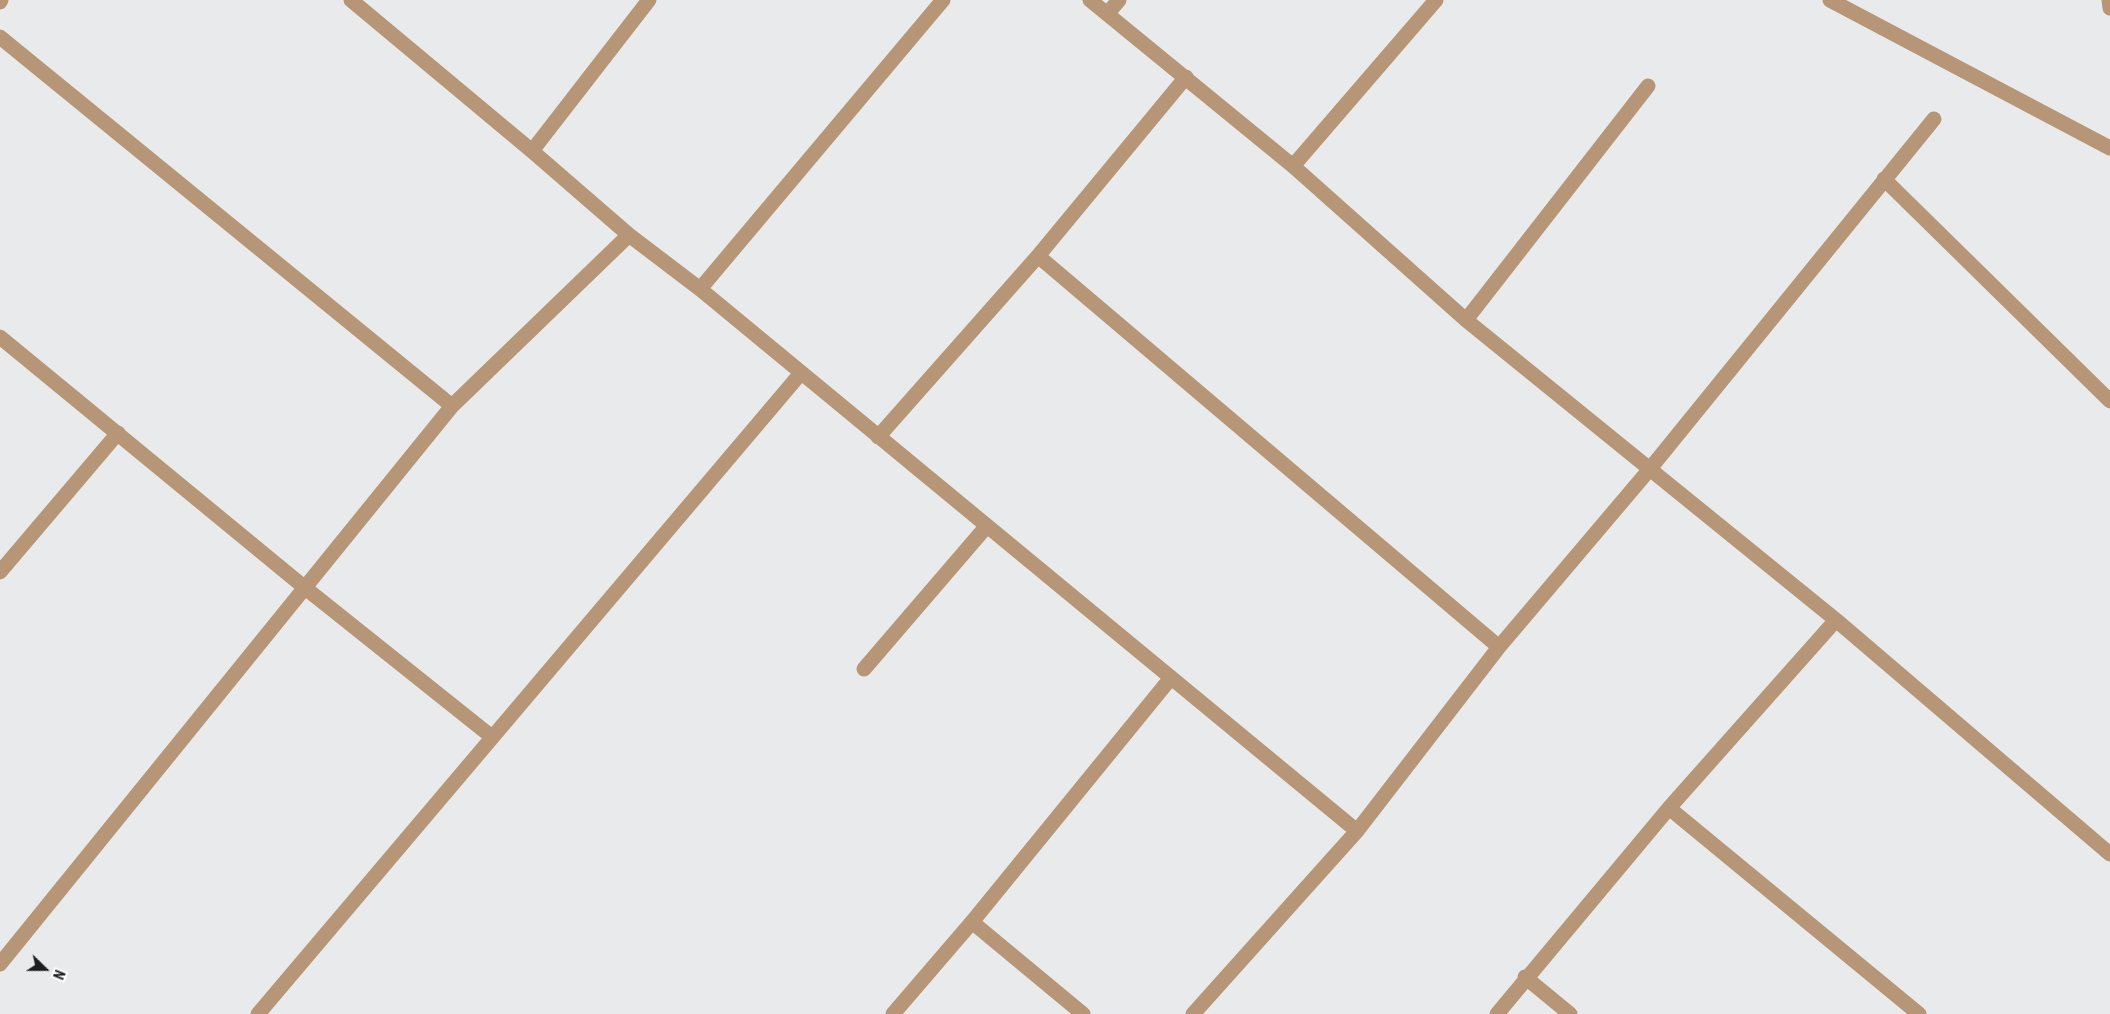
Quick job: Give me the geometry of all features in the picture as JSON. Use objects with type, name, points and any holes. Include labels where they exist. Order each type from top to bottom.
[{"type":"street","points":[[350,0],[532,150],[629,235],[700,289],[1170,679],[1357,831]]},
{"type":"street","points":[[532,150],[649,0]]},
{"type":"street","points":[[700,289],[943,0]]},
{"type":"street","points":[[1090,0],[1293,166],[1466,320],[1836,620],[2110,854]]},
{"type":"street","points":[[1107,14],[1119,0]]},
{"type":"street","points":[[1293,166],[1436,0]]},
{"type":"street","points":[[1830,0],[2110,148]]},
{"type":"street","points":[[2109,0],[2110,8]]},
{"type":"street","points":[[0,37],[452,406]]},
{"type":"street","points":[[878,437],[1038,256],[1186,77]]},
{"type":"street","points":[[1466,320],[1648,86]]},
{"type":"street","points":[[1193,1014],[1357,831],[1499,647],[1649,470],[1934,119]]},
{"type":"street","points":[[1884,179],[2110,401]]},
{"type":"street","points":[[0,963],[452,406],[629,235]]},
{"type":"street","points":[[1038,256],[1499,647]]},
{"type":"street","points":[[0,337],[304,587],[492,737]]},
{"type":"street","points":[[258,1014],[800,372]]},
{"type":"street","points":[[0,572],[118,433]]},
{"type":"street","points":[[864,669],[986,527]]},
{"type":"street","points":[[1497,1014],[1525,977],[1669,808],[1836,620]]},
{"type":"street","points":[[893,1014],[972,922],[1170,679]]},
{"type":"street","points":[[1669,808],[1919,1014]]},
{"type":"street","points":[[972,922],[1082,1014]]},
{"type":"street","points":[[1525,977],[1570,1014]]}]
